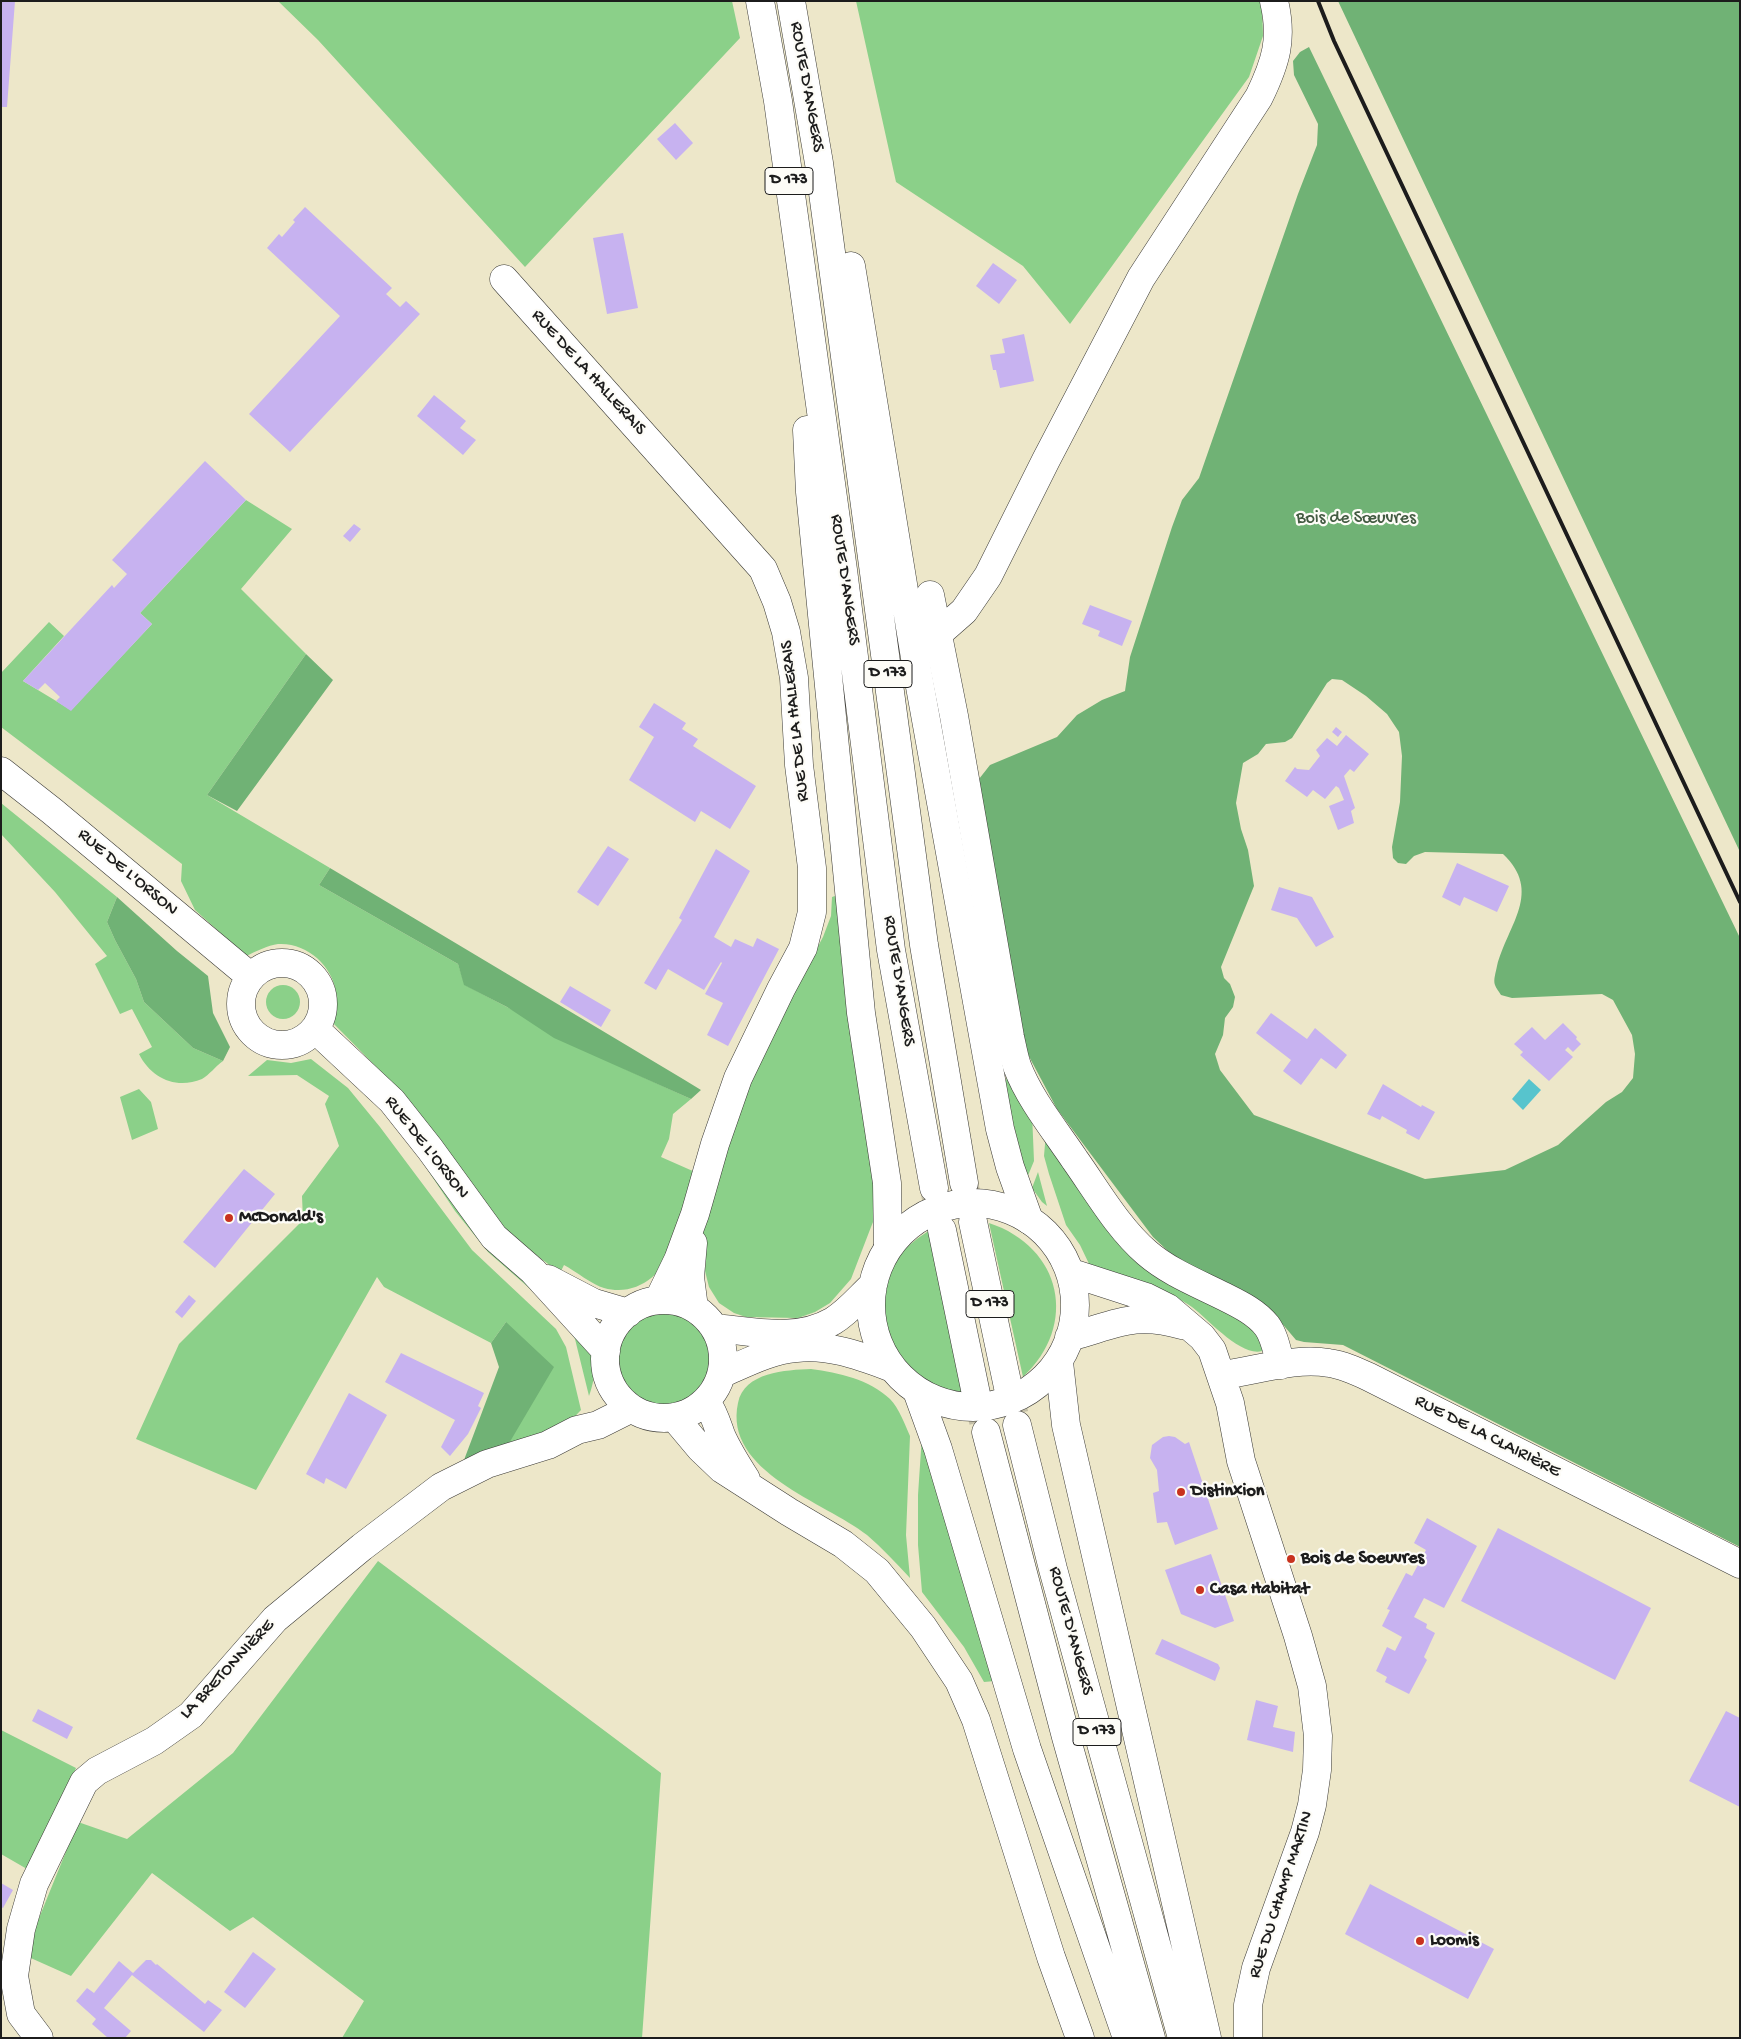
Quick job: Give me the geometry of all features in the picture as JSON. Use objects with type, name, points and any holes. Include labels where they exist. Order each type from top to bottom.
[{"type":"main road","name":"ROUTE D'ANGERS","points":[[760,1],[778,101],[843,570],[891,950],[934,1188]]},
{"type":"main road","name":"ROUTE D'ANGERS","points":[[791,1],[819,163],[924,945],[964,1183]]},
{"type":"main road","points":[[939,633],[964,610],[988,576],[1141,278],[1259,96],[1272,71],[1279,42],[1278,20],[1274,1]]},
{"type":"main road","points":[[819,163],[839,196],[917,670],[1000,1129],[1010,1167],[1029,1220]]},
{"type":"main road","name":"RUE DE LA HALLERAIS","points":[[504,279],[762,569],[777,602],[786,632],[794,678],[800,765],[812,868],[812,912],[803,948],[738,1078],[715,1144],[695,1214],[678,1260],[659,1300]]},
{"type":"main road","points":[[814,361],[806,408],[810,492],[861,1013],[887,1182],[889,1211],[888,1247]]},
{"type":"main road","points":[[930,595],[939,633],[1010,1036],[1017,1065],[1026,1086],[1103,1201],[1133,1239],[1155,1260],[1241,1305],[1256,1315],[1267,1326],[1274,1338],[1281,1365]]},
{"type":"main road","name":"RUE DE L'ORSON","points":[[1,771],[71,826],[251,977]]},
{"type":"main road","points":[[278,963],[300,966],[308,972],[321,989],[324,999],[322,1015],[315,1029],[307,1037],[287,1045],[271,1043],[256,1036],[246,1023],[241,1008],[241,997],[251,977],[268,965],[278,963]]},
{"type":"main road","name":"RUE DE L'ORSON","points":[[315,1029],[392,1101],[430,1149],[494,1237],[533,1271],[606,1351]]},
{"type":"main road","points":[[965,1202],[985,1205],[1012,1212],[1029,1220],[1048,1236],[1060,1251],[1072,1273],[1076,1301],[1074,1320],[1059,1362],[1041,1380],[1017,1395],[994,1404],[968,1406],[945,1403],[918,1391],[890,1367],[879,1346],[873,1327],[873,1285],[878,1267],[888,1247],[911,1224],[922,1216],[943,1206],[965,1202]]},
{"type":"main road","name":"RUE DE LA HALLERAIS","points":[[694,1308],[690,1277],[695,1214]]},
{"type":"main road","name":"D 173","points":[[973,1222],[1008,1387]]},
{"type":"main road","name":"D 173","points":[[942,1230],[976,1394]]},
{"type":"main road","name":"RUE DE L'ORSON","points":[[533,1271],[594,1302],[628,1313]]},
{"type":"main road","name":"RUE DU CHAMP MARTIN","points":[[1072,1273],[1146,1297],[1161,1304],[1202,1337],[1212,1350],[1230,1403],[1241,1461],[1298,1636],[1312,1686],[1318,1736],[1312,1805],[1305,1832],[1256,1968],[1248,2005],[1248,2038]]},
{"type":"main road","points":[[715,1328],[771,1334],[800,1333],[816,1330],[844,1312],[873,1285]]},
{"type":"main road","points":[[659,1300],[675,1301],[694,1308],[702,1313],[715,1328],[722,1345],[723,1373],[707,1403],[686,1414],[667,1419],[644,1416],[630,1409],[609,1385],[606,1372],[606,1351],[610,1336],[618,1323],[641,1303],[659,1300]]},
{"type":"main road","points":[[1069,1337],[1119,1322],[1147,1318],[1190,1327]]},
{"type":"main road","points":[[723,1373],[762,1357],[796,1348],[836,1350],[890,1367]]},
{"type":"main road","points":[[1059,1362],[1066,1425],[1207,2038]]},
{"type":"main road","name":"RUE DE LA CLAIRIÈRE","points":[[1222,1375],[1281,1365],[1327,1362],[1345,1366],[1369,1376],[1740,1564]]},
{"type":"main road","name":"LA BRETONNIÈRE","points":[[577,1430],[609,1385]]},
{"type":"main road","points":[[918,1391],[938,1449],[1027,1749],[1127,2038]]},
{"type":"main road","points":[[707,1403],[714,1413],[733,1459],[752,1489]]},
{"type":"main road","name":"LA BRETONNIÈRE","points":[[39,2038],[21,2014],[14,1976],[21,1929],[34,1884],[84,1782],[97,1771],[154,1741],[191,1715],[275,1619],[362,1547],[441,1487],[487,1464],[548,1445],[577,1430],[598,1425],[630,1409]]},
{"type":"main road","points":[[674,1417],[700,1448],[722,1469],[844,1544],[877,1571],[923,1627],[959,1680],[976,1720],[1048,1947],[1080,2038]]},
{"type":"main road","name":"ROUTE D'ANGERS","points":[[1017,1425],[1055,1579],[1182,2038]]},
{"type":"main road","name":"ROUTE D'ANGERS","points":[[986,1432],[1066,1737],[1151,2038]]},
{"type":"green space","points":[[278,1],[732,1],[740,38],[525,267],[318,40]]},
{"type":"green space","points":[[856,1],[1262,1],[1263,36],[1249,77],[1070,324],[1023,266],[896,182]]},
{"type":"green space","points":[[1338,1],[1740,1],[1740,852]]},
{"type":"green space","name":"Bois de Sœuvres","points":[[1309,47],[1740,938],[1740,1547],[1343,1345],[1296,1340],[1268,1307],[1171,1254],[1153,1237],[1057,1109],[1025,1049],[979,779],[990,765],[1057,737],[1077,715],[1102,700],[1125,691],[1130,657],[1172,527],[1182,500],[1199,478],[1298,194],[1317,145],[1318,124],[1294,75],[1293,61],[1300,52]],"holes":[[[1332,679],[1342,680],[1366,696],[1387,714],[1399,732],[1402,756],[1400,802],[1392,847],[1393,858],[1398,863],[1406,864],[1414,856],[1425,852],[1503,854],[1515,868],[1522,895],[1519,909],[1497,966],[1494,981],[1501,995],[1512,998],[1602,994],[1613,1000],[1632,1035],[1635,1054],[1633,1078],[1622,1092],[1606,1102],[1558,1145],[1505,1170],[1425,1179],[1254,1115],[1220,1070],[1215,1054],[1223,1035],[1225,1018],[1233,1007],[1235,997],[1230,984],[1224,978],[1221,967],[1254,886],[1248,850],[1241,829],[1236,803],[1243,763],[1258,754],[1266,744],[1285,742],[1292,738],[1327,683]]]},
{"type":"green space","points":[[246,500],[292,529],[241,589],[306,654],[207,795],[330,868],[319,885],[458,964],[465,985],[625,1069],[691,1099],[673,1114],[669,1139],[661,1157],[695,1172],[681,1229],[669,1257],[655,1275],[637,1286],[616,1290],[604,1288],[564,1265],[560,1273],[523,1245],[485,1209],[399,1090],[333,1023],[336,1003],[334,982],[323,964],[316,957],[308,951],[288,944],[266,947],[246,956],[195,910],[181,881],[182,864],[1,727],[1,673],[49,622],[64,636],[23,681],[71,710],[152,624],[140,613]]},
{"type":"green space","points":[[306,654],[333,680],[237,811],[207,795]]},
{"type":"green space","points":[[1,803],[117,897],[107,922],[136,979],[144,1002],[193,1048],[223,1061],[205,1077],[183,1083],[165,1080],[150,1070],[144,1062],[139,1054],[152,1047],[132,1009],[120,1014],[95,964],[107,956],[55,892],[1,834]]},
{"type":"green space","points":[[330,868],[701,1090],[691,1099],[554,1038],[507,1007],[464,985],[458,964],[319,885]]},
{"type":"green space","points":[[838,895],[879,1207],[851,1279],[830,1303],[815,1312],[798,1318],[746,1317],[734,1313],[719,1303],[709,1287],[705,1271],[706,1256],[698,1252],[715,1176],[764,1048],[823,937],[831,916],[832,897]]},
{"type":"green space","points":[[117,897],[208,976],[213,1013],[230,1047],[223,1061],[193,1048],[144,1002],[136,979],[107,922]]},
{"type":"green space","points":[[283,985],[295,990],[300,1002],[295,1014],[283,1019],[271,1014],[266,1002],[271,990]]},
{"type":"green space","points":[[311,1059],[348,1088],[380,1127],[472,1250],[556,1329],[566,1347],[581,1410],[565,1427],[508,1445],[506,1322],[491,1343],[384,1287],[377,1277],[256,1490],[136,1439],[179,1344],[303,1220],[302,1196],[339,1146],[325,1104],[329,1096],[297,1075],[248,1076],[267,1060],[291,1063]]},
{"type":"green space","points":[[1009,1070],[1032,1113],[1034,1161],[1027,1178],[1004,1087]]},
{"type":"green space","points":[[351,1071],[547,1297],[544,1301],[488,1252],[455,1211],[411,1145]]},
{"type":"green space","points":[[139,1089],[151,1102],[158,1129],[132,1140],[120,1097]]},
{"type":"green space","points":[[1046,1132],[1087,1195],[1254,1325],[1264,1346],[1262,1351],[1254,1351],[1235,1343],[1192,1307],[1169,1294],[1091,1268],[1080,1245],[1066,1225],[1049,1174],[1044,1156]]},
{"type":"green space","points":[[1038,1172],[1047,1206],[1032,1188]]},
{"type":"green space","points":[[989,1223],[1014,1234],[1033,1250],[1047,1269],[1054,1290],[1056,1312],[1052,1334],[1041,1356],[1023,1377]]},
{"type":"green space","points":[[930,1230],[965,1395],[937,1388],[913,1373],[900,1359],[891,1343],[885,1326],[882,1307],[884,1289],[890,1271],[900,1255],[918,1238]]},
{"type":"green space","points":[[666,1310],[684,1314],[700,1324],[710,1340],[714,1358],[710,1376],[700,1392],[684,1402],[666,1406],[648,1402],[632,1392],[622,1376],[618,1358],[622,1340],[632,1324],[648,1314]]},
{"type":"green space","points":[[506,1322],[554,1367],[508,1445],[461,1468],[499,1367],[491,1343]]},
{"type":"green space","points":[[567,1325],[588,1345],[594,1359],[594,1372],[589,1396],[575,1339]]},
{"type":"green space","points":[[811,1369],[843,1375],[873,1386],[890,1399],[902,1417],[910,1436],[906,1535],[910,1578],[867,1535],[781,1482],[761,1466],[746,1448],[738,1427],[738,1403],[748,1385],[757,1379],[778,1372]]},
{"type":"green space","points":[[922,1435],[995,1681],[984,1682],[964,1647],[922,1592],[918,1545],[918,1495]]},
{"type":"green space","points":[[378,1561],[661,1773],[642,2038],[342,2038],[364,2001],[253,1917],[230,1931],[152,1873],[71,1976],[24,1955],[78,1822],[127,1839],[233,1753]]},
{"type":"green space","points":[[1,1730],[76,1768],[36,1870],[27,1869],[1,1854]]},
{"type":"water","points":[[1529,1079],[1541,1090],[1523,1110],[1512,1099]]},
{"type":"building","points":[[1,1],[15,1],[7,107],[1,107]]},
{"type":"building","points":[[675,123],[693,143],[676,160],[657,139]]},
{"type":"building","points":[[305,207],[392,288],[386,294],[400,307],[406,301],[420,314],[290,452],[249,414],[340,316],[267,248],[279,234],[282,237],[295,222],[293,220]]},
{"type":"building","points":[[623,233],[638,308],[607,314],[593,238]]},
{"type":"building","points":[[993,263],[1017,280],[999,304],[976,286]]},
{"type":"building","points":[[1024,334],[1034,381],[1000,388],[990,355],[1005,353],[1002,339]]},
{"type":"building","points":[[434,395],[466,421],[460,428],[476,440],[463,455],[417,416]]},
{"type":"building","points":[[205,461],[246,500],[140,613],[152,624],[71,711],[56,701],[60,697],[45,683],[38,690],[23,681],[112,585],[114,588],[127,574],[112,560]]},
{"type":"building","points":[[354,524],[361,529],[350,542],[343,536]]},
{"type":"building","points":[[1090,605],[1132,621],[1122,646],[1098,636],[1100,631],[1082,624]]},
{"type":"building","points":[[654,703],[686,723],[682,729],[698,739],[693,746],[756,786],[730,829],[701,811],[695,822],[629,780],[654,737],[639,727]]},
{"type":"building","points":[[1336,727],[1342,732],[1338,737],[1332,732]]},
{"type":"building","points":[[1346,735],[1369,754],[1354,772],[1350,769],[1344,776],[1355,808],[1351,811],[1354,823],[1338,830],[1329,806],[1344,800],[1339,788],[1336,786],[1325,799],[1313,790],[1307,797],[1285,781],[1295,767],[1297,769],[1309,770],[1320,756],[1316,750],[1327,738],[1337,746]]},
{"type":"building","points":[[608,846],[629,859],[598,906],[577,892]]},
{"type":"building","points":[[716,849],[750,871],[714,937],[731,947],[735,939],[753,947],[757,938],[779,949],[728,1046],[707,1035],[723,1003],[705,994],[721,962],[704,990],[668,969],[656,990],[644,983],[682,920],[679,918]]},
{"type":"building","points":[[1457,863],[1509,886],[1497,912],[1464,897],[1460,906],[1442,897]]},
{"type":"building","points":[[1279,887],[1312,897],[1334,937],[1316,947],[1297,918],[1271,910]]},
{"type":"building","points":[[570,986],[611,1010],[601,1027],[560,1002]]},
{"type":"building","points":[[1271,1013],[1307,1039],[1315,1028],[1347,1055],[1336,1069],[1321,1058],[1301,1085],[1283,1071],[1291,1060],[1256,1033]]},
{"type":"building","points":[[1563,1023],[1577,1037],[1576,1039],[1581,1044],[1573,1052],[1568,1047],[1565,1050],[1573,1057],[1549,1081],[1520,1055],[1523,1052],[1514,1044],[1532,1027],[1545,1040]]},
{"type":"building","points":[[1383,1084],[1421,1107],[1422,1105],[1435,1112],[1419,1140],[1406,1133],[1407,1130],[1382,1116],[1380,1120],[1367,1114]]},
{"type":"building","name":"McDonald's","points":[[244,1169],[275,1194],[215,1268],[183,1242]]},
{"type":"building","points":[[189,1295],[196,1301],[182,1318],[175,1312]]},
{"type":"building","points":[[401,1353],[484,1393],[478,1406],[481,1408],[468,1434],[450,1456],[441,1447],[455,1420],[385,1382]]},
{"type":"building","points":[[349,1393],[387,1415],[346,1489],[326,1478],[324,1484],[306,1474]]},
{"type":"building","points":[[1163,1437],[1175,1437],[1185,1444],[1189,1442],[1218,1529],[1175,1545],[1167,1522],[1157,1523],[1153,1493],[1159,1491],[1157,1470],[1150,1458],[1152,1445]]},
{"type":"building","points":[[1427,1518],[1477,1546],[1444,1608],[1424,1598],[1414,1617],[1427,1624],[1426,1628],[1435,1633],[1424,1657],[1427,1660],[1409,1694],[1385,1682],[1387,1677],[1376,1671],[1387,1647],[1395,1651],[1402,1637],[1382,1626],[1390,1610],[1387,1609],[1406,1573],[1412,1576],[1426,1550],[1414,1543]]},
{"type":"building","points":[[1498,1528],[1651,1608],[1615,1680],[1461,1601]]},
{"type":"building","points":[[1211,1554],[1234,1621],[1215,1628],[1181,1614],[1165,1570]]},
{"type":"building","points":[[1162,1639],[1218,1664],[1220,1668],[1215,1681],[1155,1654]]},
{"type":"building","points":[[1256,1700],[1278,1706],[1273,1727],[1295,1732],[1293,1752],[1247,1740]]},
{"type":"building","points":[[38,1709],[73,1727],[67,1739],[32,1721]]},
{"type":"building","points":[[1726,1711],[1740,1718],[1740,1807],[1689,1781]]},
{"type":"building","points":[[1,1883],[13,1890],[3,1908],[1,1907]]},
{"type":"building","name":"Loomis","points":[[1370,1884],[1494,1949],[1468,1999],[1345,1934]]},
{"type":"building","points":[[253,1952],[276,1969],[245,2008],[224,1992]]},
{"type":"building","points":[[146,1960],[151,1960],[157,1964],[205,2004],[208,2000],[222,2010],[204,2032],[132,1975],[104,2008],[131,2031],[125,2038],[108,2038],[92,2024],[96,2019],[76,2001],[87,1988],[94,1993],[119,1961],[133,1973]]},
{"type":"tunnel","points":[[964,1183],[973,1222]]},
{"type":"tunnel","points":[[934,1188],[942,1230]]},
{"type":"tunnel","points":[[1008,1387],[1017,1425]]},
{"type":"tunnel","points":[[976,1394],[986,1432]]},
{"type":"railway","points":[[1318,1],[1334,41],[1740,902]]},
{"type":"place","name":"McDonald's","points":[[229,1218]]},
{"type":"place","name":"Distinxion","points":[[1181,1492]]},
{"type":"place","name":"Bois de Soeuvres","points":[[1291,1559]]},
{"type":"place","name":"Casa Habitat","points":[[1200,1590]]},
{"type":"place","name":"Loomis","points":[[1420,1941]]}]
